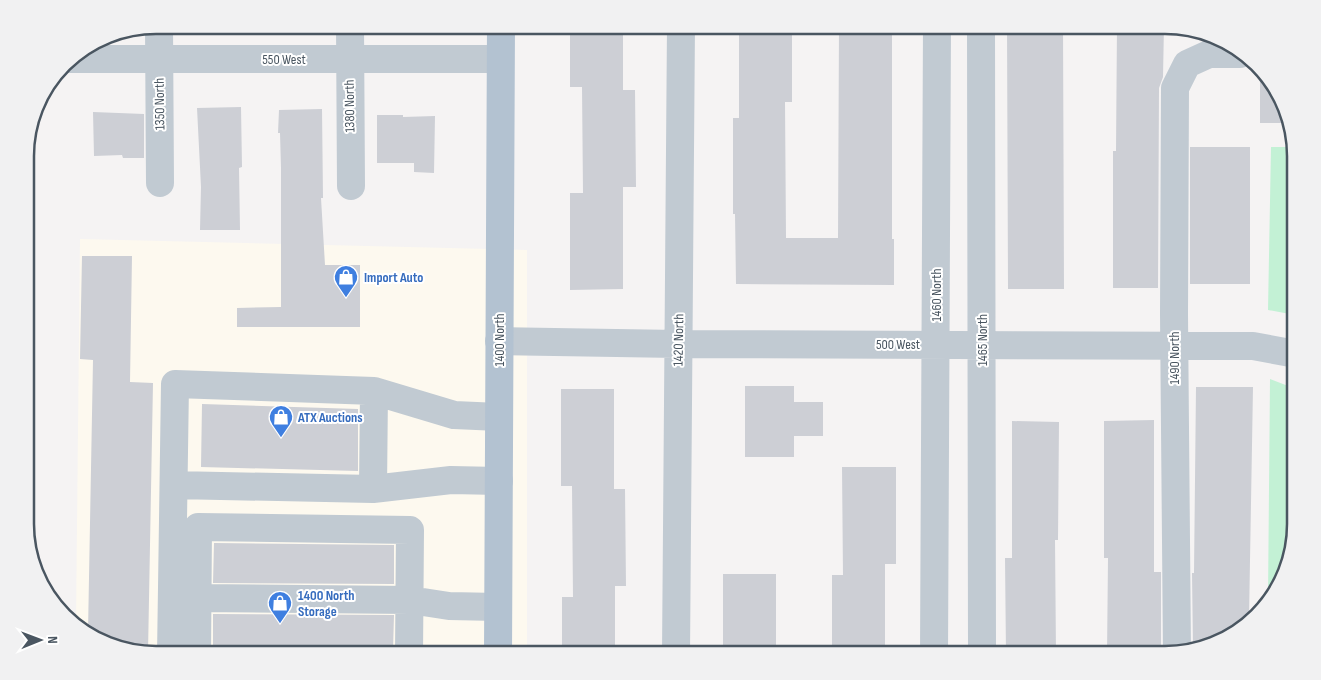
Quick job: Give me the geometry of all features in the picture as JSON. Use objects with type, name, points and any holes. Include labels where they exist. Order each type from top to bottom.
[{"type":"main road","name":"1400 North","points":[[498,646],[501,34]]},
{"type":"street","name":"1350 North","points":[[159,34],[160,183]]},
{"type":"street","name":"1380 North","points":[[350,34],[351,186]]},
{"type":"street","name":"1420 North","points":[[676,646],[681,34]]},
{"type":"street","name":"1460 North","points":[[934,646],[937,34]]},
{"type":"street","name":"1465 North","points":[[981,34],[982,646]]},
{"type":"street","name":"1490 North","points":[[1176,646],[1175,88],[1187,64],[1209,54],[1233,54]]},
{"type":"street","name":"550 West","points":[[80,60],[500,59]]},
{"type":"street","name":"500 West","points":[[499,341],[678,344],[1253,346],[1287,352]]},
{"type":"street","points":[[170,646],[175,384],[374,391],[454,415],[499,416]]},
{"type":"street","points":[[373,489],[374,391]]},
{"type":"street","points":[[174,485],[373,489],[451,480],[499,481]]},
{"type":"street","points":[[197,646],[198,528],[218,528],[410,530],[409,646]]},
{"type":"street","points":[[198,598],[410,600],[450,606],[498,607]]},
{"type":"shaded area","points":[[80,239],[527,250],[527,646],[140,645],[117,640],[102,634],[76,617]]},
{"type":"green space","points":[[1271,147],[1286,147],[1287,314],[1268,310]]},
{"type":"green space","points":[[1270,379],[1287,386],[1287,524],[1283,555],[1278,571],[1268,590]]},
{"type":"building","points":[[570,34],[623,34],[623,90],[635,90],[636,187],[623,187],[623,289],[570,290],[570,193],[583,193],[582,87],[570,87]]},
{"type":"building","points":[[739,34],[792,34],[792,102],[785,102],[786,238],[838,238],[839,34],[892,34],[892,239],[894,239],[894,285],[736,284],[735,214],[733,214],[733,118],[739,118]]},
{"type":"building","points":[[1007,34],[1063,34],[1064,289],[1008,289]]},
{"type":"building","points":[[1117,34],[1164,34],[1163,77],[1159,88],[1158,288],[1113,288],[1113,151],[1116,151]]},
{"type":"building","points":[[1260,79],[1275,102],[1282,123],[1260,123]]},
{"type":"building","points":[[241,107],[242,167],[239,168],[240,230],[200,230],[201,187],[197,108]]},
{"type":"building","points":[[322,109],[323,198],[321,198],[325,265],[360,265],[360,327],[237,327],[237,308],[281,307],[279,110]]},
{"type":"building","points":[[93,112],[144,114],[144,158],[123,158],[122,155],[94,156]]},
{"type":"building","points":[[377,115],[403,115],[403,117],[435,116],[434,173],[414,172],[414,163],[377,163]]},
{"type":"building","points":[[1190,147],[1250,147],[1250,284],[1190,284]]},
{"type":"building","points":[[82,256],[132,256],[130,382],[153,383],[148,646],[117,640],[88,626],[93,360],[80,359]]},
{"type":"building","points":[[745,386],[794,386],[794,402],[823,402],[823,436],[794,436],[794,457],[745,457]]},
{"type":"building","points":[[1196,387],[1253,387],[1249,613],[1219,634],[1193,643],[1192,573],[1194,573]]},
{"type":"building","points":[[561,389],[614,389],[614,489],[625,489],[626,586],[615,586],[615,646],[562,646],[562,597],[573,597],[572,486],[561,486]]},
{"type":"building","name":"ATX Auctions","points":[[202,404],[358,409],[358,471],[201,467]]},
{"type":"building","points":[[1154,420],[1154,572],[1161,572],[1161,646],[1107,646],[1108,558],[1104,558],[1104,421]]},
{"type":"building","points":[[1012,421],[1059,422],[1058,540],[1055,540],[1056,646],[1006,646],[1005,558],[1012,558]]},
{"type":"building","points":[[842,467],[896,467],[896,564],[885,564],[885,646],[832,646],[832,575],[843,575]]},
{"type":"building","points":[[214,543],[394,545],[394,584],[213,583]]},
{"type":"building","points":[[723,574],[776,574],[776,646],[723,646]]},
{"type":"building","points":[[213,614],[394,615],[393,646],[213,646]]},
{"type":"place","name":"Import Auto","points":[[346,298]]},
{"type":"place","name":"ATX Auctions","points":[[281,438]]},
{"type":"place","name":"1400 North Storage","points":[[280,624]]}]
